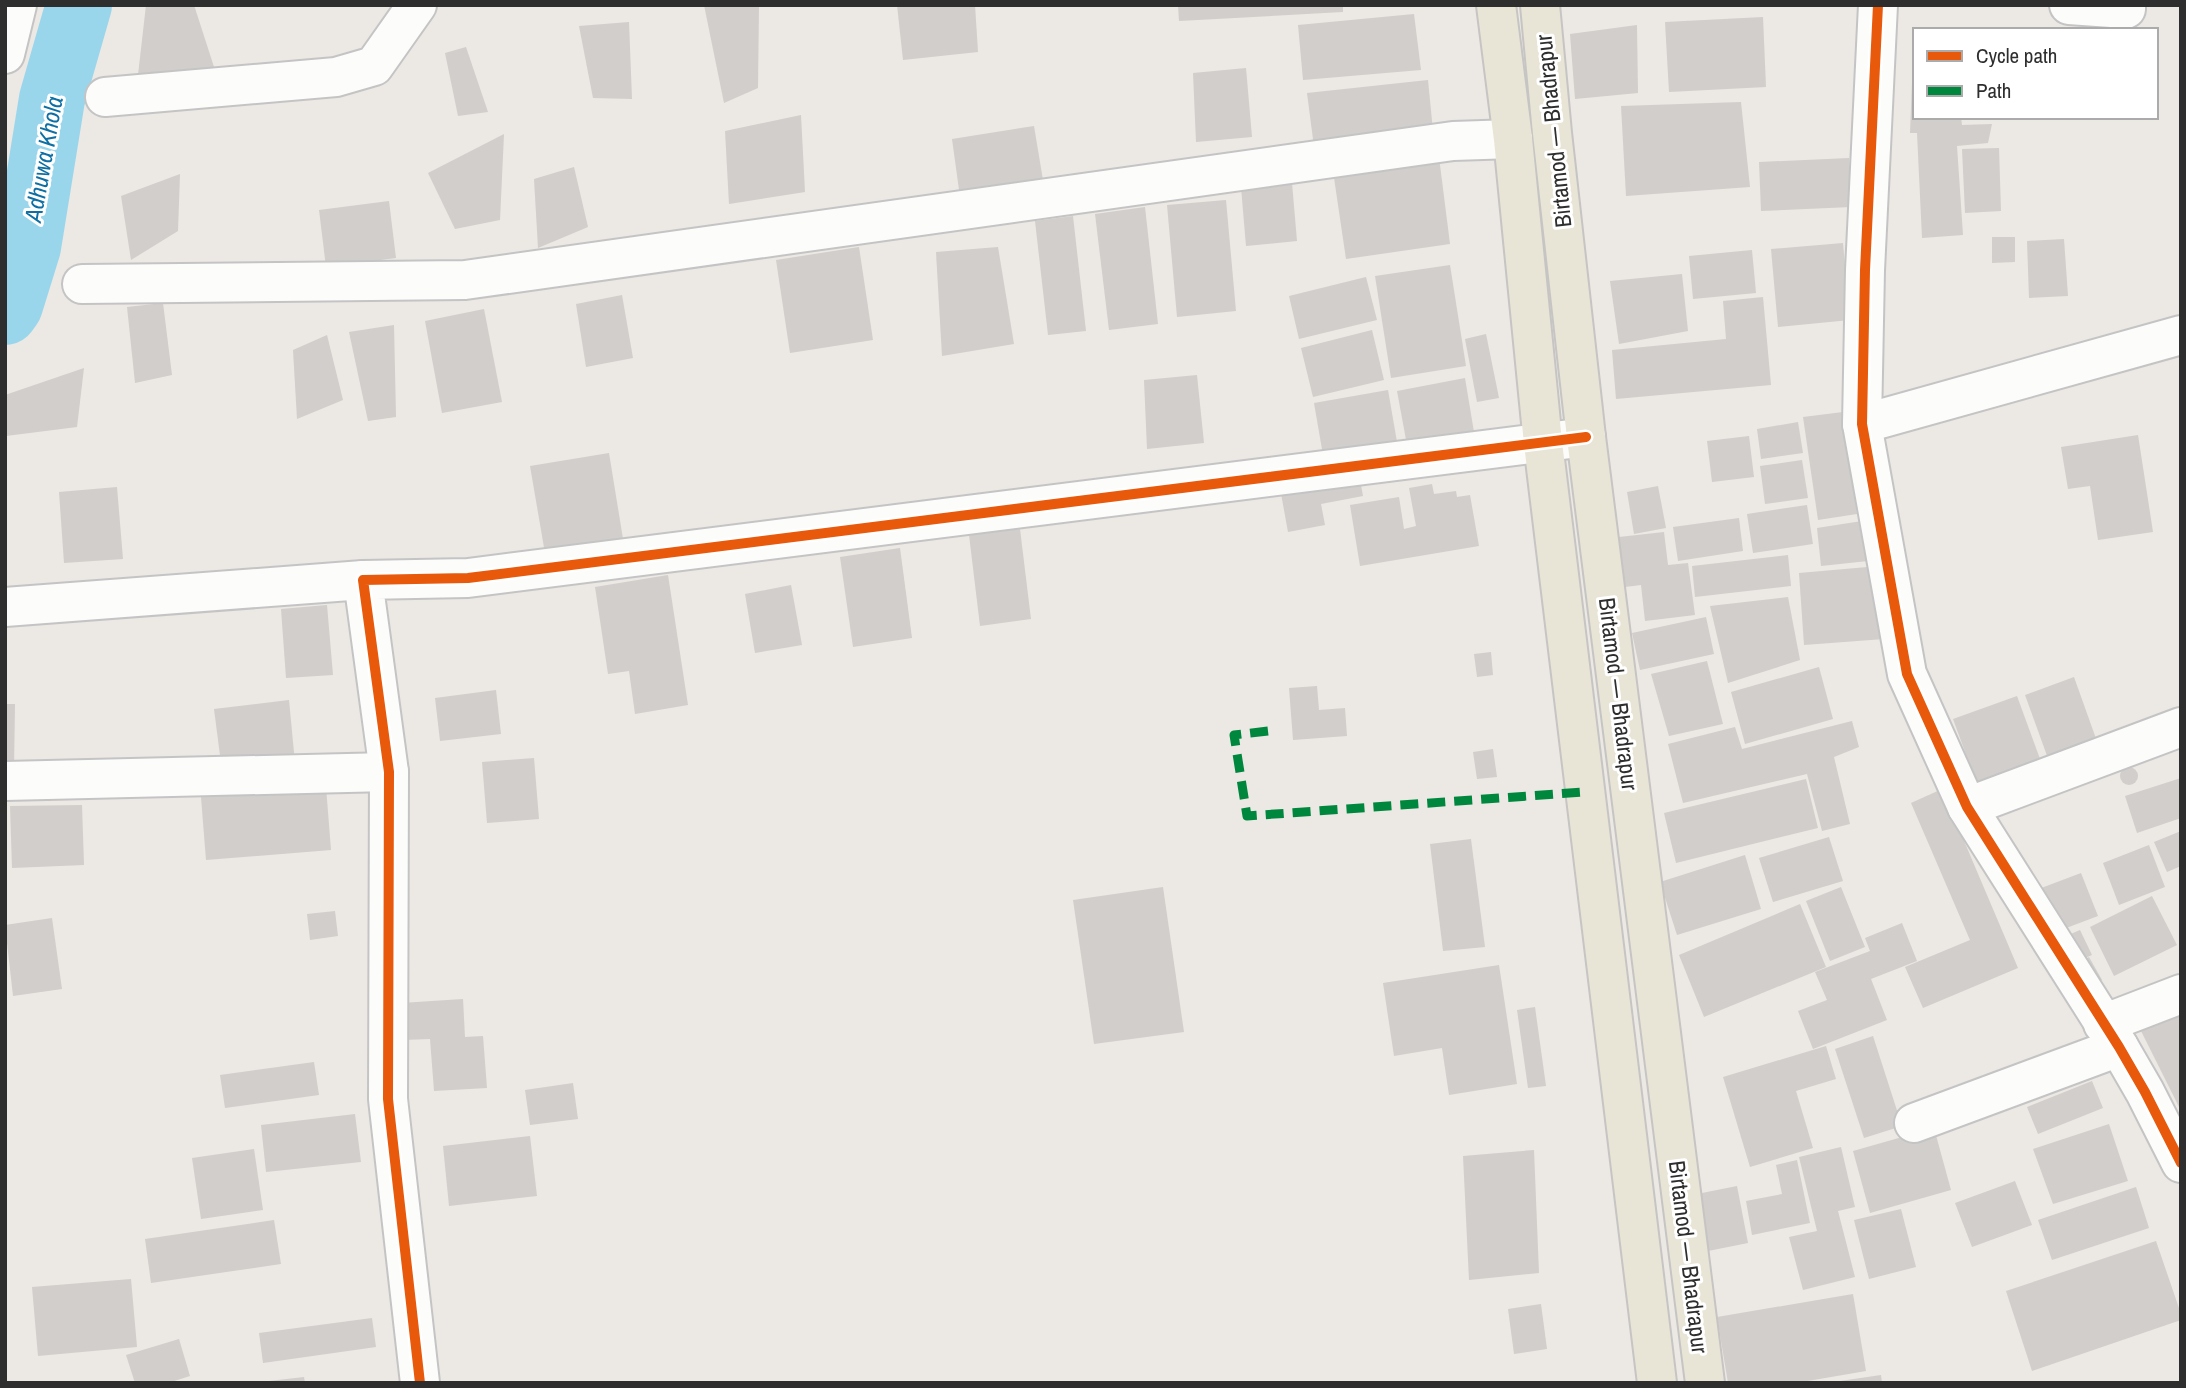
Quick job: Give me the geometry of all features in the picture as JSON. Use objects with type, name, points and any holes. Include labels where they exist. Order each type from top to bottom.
[{"type":"main road","name":"Birtamod — Bhadrapur","points":[[1496,5],[1513,139],[1543,443],[1657,1383]]},
{"type":"main road","name":"Birtamod — Bhadrapur","points":[[1540,5],[1586,437],[1705,1383]]},
{"type":"street","points":[[5,54],[16,5]]},
{"type":"street","points":[[105,97],[336,77],[374,66],[417,5]]},
{"type":"street","points":[[1878,5],[1865,270],[1862,424],[1907,674],[1967,807],[2145,1092],[2181,1163]]},
{"type":"street","points":[[2070,5],[2126,9],[2126,5]]},
{"type":"street","points":[[82,284],[465,280],[1453,141],[1513,139]]},
{"type":"street","points":[[1862,424],[2181,335]]},
{"type":"street","points":[[5,607],[363,580],[468,578],[1586,437]]},
{"type":"street","points":[[363,580],[389,772],[388,1099],[419,1383]]},
{"type":"street","points":[[1967,807],[2181,727]]},
{"type":"street","points":[[5,781],[389,772]]},
{"type":"street","points":[[1914,1123],[2111,1036],[2181,994]]},
{"type":"building","points":[[146,5],[194,5],[214,67],[138,75]]},
{"type":"building","points":[[704,5],[759,5],[758,88],[724,103]]},
{"type":"building","points":[[897,5],[975,5],[978,52],[903,60]]},
{"type":"building","points":[[1178,5],[1343,5],[1343,12],[1179,21]]},
{"type":"building","points":[[1414,14],[1421,70],[1303,80],[1298,25]]},
{"type":"building","points":[[1763,17],[1766,87],[1669,92],[1665,22]]},
{"type":"building","points":[[629,22],[632,99],[593,98],[579,26]]},
{"type":"building","points":[[1637,25],[1638,93],[1575,99],[1570,34]]},
{"type":"building","points":[[466,47],[488,112],[458,116],[445,53]]},
{"type":"building","points":[[1246,68],[1252,137],[1196,142],[1193,73]]},
{"type":"building","points":[[1428,80],[1433,131],[1314,147],[1307,93]]},
{"type":"building","points":[[1912,83],[1913,119],[1961,119],[1962,125],[1992,124],[1988,143],[1957,146],[1963,235],[1922,238],[1917,133],[1910,133]]},
{"type":"building","points":[[1741,102],[1750,187],[1626,196],[1621,106]]},
{"type":"building","points":[[801,115],[805,192],[729,204],[725,131]]},
{"type":"building","points":[[1034,126],[1044,186],[960,197],[952,139]]},
{"type":"building","points":[[504,134],[500,220],[455,229],[428,173]]},
{"type":"building","points":[[1999,148],[2001,211],[1965,213],[1962,149]]},
{"type":"building","points":[[1439,157],[1450,244],[1346,259],[1333,171]]},
{"type":"building","points":[[1849,158],[1851,207],[1761,211],[1759,162]]},
{"type":"building","points":[[574,167],[588,227],[538,248],[534,179]]},
{"type":"building","points":[[180,174],[178,231],[131,260],[121,196]]},
{"type":"building","points":[[1292,183],[1297,241],[1246,246],[1241,187]]},
{"type":"building","points":[[1226,200],[1236,311],[1177,317],[1167,205]]},
{"type":"building","points":[[389,201],[396,258],[326,267],[319,210]]},
{"type":"building","points":[[1145,207],[1158,324],[1109,330],[1095,214]]},
{"type":"building","points":[[1073,216],[1086,331],[1048,335],[1035,221]]},
{"type":"building","points":[[1992,237],[2015,237],[2015,262],[1992,263]]},
{"type":"building","points":[[2064,239],[2068,296],[2029,298],[2027,241]]},
{"type":"building","points":[[1843,243],[1850,320],[1778,327],[1771,249]]},
{"type":"building","points":[[859,247],[873,340],[790,353],[776,260]]},
{"type":"building","points":[[998,247],[1014,344],[942,356],[936,252]]},
{"type":"building","points":[[1752,250],[1756,293],[1693,299],[1689,256]]},
{"type":"building","points":[[1450,265],[1466,366],[1391,378],[1375,276]]},
{"type":"building","points":[[1682,274],[1688,331],[1619,344],[1610,281]]},
{"type":"building","points":[[1366,277],[1377,320],[1299,339],[1289,296]]},
{"type":"building","points":[[622,295],[633,358],[586,367],[576,304]]},
{"type":"building","points":[[1763,297],[1771,385],[1616,399],[1612,350],[1726,339],[1723,301]]},
{"type":"building","points":[[163,303],[172,375],[135,383],[127,307]]},
{"type":"building","points":[[484,309],[502,402],[442,413],[425,321]]},
{"type":"building","points":[[394,325],[396,417],[368,421],[349,332]]},
{"type":"building","points":[[1372,330],[1384,380],[1313,397],[1301,348]]},
{"type":"building","points":[[1486,334],[1499,398],[1477,402],[1465,339]]},
{"type":"building","points":[[327,335],[343,400],[297,419],[293,350]]},
{"type":"building","points":[[84,368],[77,427],[6,436],[5,395]]},
{"type":"building","points":[[1197,375],[1204,443],[1147,449],[1144,380]]},
{"type":"building","points":[[1465,378],[1474,432],[1407,445],[1397,391]]},
{"type":"building","points":[[1388,390],[1397,442],[1323,455],[1314,403]]},
{"type":"building","points":[[1843,412],[1857,514],[1818,520],[1803,417]]},
{"type":"building","points":[[1798,422],[1803,453],[1761,459],[1757,429]]},
{"type":"building","points":[[2138,435],[2153,532],[2098,540],[2090,486],[2068,489],[2061,447]]},
{"type":"building","points":[[1749,436],[1754,477],[1712,482],[1707,441]]},
{"type":"building","points":[[609,453],[624,545],[546,559],[530,466]]},
{"type":"building","points":[[1802,460],[1808,498],[1765,504],[1760,466]]},
{"type":"building","points":[[1359,474],[1363,496],[1321,504],[1325,525],[1288,532],[1280,488]]},
{"type":"building","points":[[1432,484],[1434,494],[1456,491],[1457,497],[1470,495],[1479,546],[1360,566],[1350,505],[1399,497],[1404,529],[1416,526],[1409,488]]},
{"type":"building","points":[[1658,486],[1666,528],[1634,534],[1627,492]]},
{"type":"building","points":[[117,487],[123,559],[64,563],[59,492]]},
{"type":"building","points":[[1807,505],[1813,544],[1753,553],[1747,514]]},
{"type":"building","points":[[1739,518],[1743,551],[1678,561],[1673,527]]},
{"type":"building","points":[[1862,521],[1868,561],[1821,566],[1817,528]]},
{"type":"building","points":[[1020,529],[1031,619],[980,626],[969,535]]},
{"type":"building","points":[[1664,532],[1668,565],[1688,563],[1695,615],[1645,621],[1641,585],[1625,587],[1619,537]]},
{"type":"building","points":[[900,548],[912,638],[853,647],[840,557]]},
{"type":"building","points":[[1788,555],[1791,586],[1695,597],[1692,566]]},
{"type":"building","points":[[1879,566],[1884,639],[1804,645],[1799,573]]},
{"type":"building","points":[[668,575],[688,705],[635,714],[629,671],[608,674],[595,587]]},
{"type":"building","points":[[791,585],[802,645],[755,653],[745,594]]},
{"type":"building","points":[[1788,597],[1800,660],[1728,683],[1710,606]]},
{"type":"building","points":[[327,605],[333,675],[286,678],[281,609]]},
{"type":"building","points":[[1706,617],[1714,654],[1640,670],[1632,633]]},
{"type":"building","points":[[1491,652],[1493,675],[1477,677],[1474,654]]},
{"type":"building","points":[[1707,661],[1723,724],[1669,736],[1651,674]]},
{"type":"building","points":[[1819,667],[1833,719],[1745,744],[1731,692]]},
{"type":"building","points":[[2074,677],[2099,747],[2050,764],[2025,695]]},
{"type":"building","points":[[1317,686],[1319,710],[1345,708],[1347,736],[1293,740],[1289,688]]},
{"type":"building","points":[[496,690],[501,734],[440,741],[435,698]]},
{"type":"building","points":[[2017,696],[2043,767],[1979,790],[1953,719]]},
{"type":"building","points":[[289,700],[295,763],[222,771],[214,709]]},
{"type":"building","points":[[5,704],[15,704],[14,768],[5,767]]},
{"type":"building","points":[[1852,721],[1859,747],[1834,757],[1850,824],[1822,831],[1807,774],[1683,803],[1668,744],[1735,727],[1742,749]]},
{"type":"building","points":[[1493,749],[1497,777],[1477,779],[1473,752]]},
{"type":"building","points":[[534,758],[539,819],[487,823],[482,762]]},
{"type":"building","points":[[2129,767],[2135,770],[2138,776],[2135,782],[2129,785],[2123,782],[2120,776],[2123,770]]},
{"type":"building","points":[[2181,778],[2181,818],[2137,833],[2125,796]]},
{"type":"building","points":[[1806,779],[1818,828],[1676,863],[1664,813]]},
{"type":"building","points":[[326,787],[331,850],[206,860],[201,797]]},
{"type":"building","points":[[1942,789],[2018,968],[1923,1008],[1905,967],[1970,940],[1911,803]]},
{"type":"building","points":[[82,805],[84,865],[12,868],[10,806]]},
{"type":"building","points":[[2181,831],[2181,866],[2167,872],[2154,842]]},
{"type":"building","points":[[1829,837],[1843,881],[1773,902],[1759,858]]},
{"type":"building","points":[[1471,839],[1485,947],[1443,951],[1430,844]]},
{"type":"building","points":[[2149,845],[2165,887],[2119,905],[2103,863]]},
{"type":"building","points":[[1745,855],[1761,909],[1677,935],[1660,882]]},
{"type":"building","points":[[2081,873],[2098,916],[2053,933],[2036,890]]},
{"type":"building","points":[[1163,887],[1184,1032],[1094,1044],[1073,900]]},
{"type":"building","points":[[1841,887],[1865,947],[1830,961],[1806,901]]},
{"type":"building","points":[[2152,896],[2177,945],[2114,976],[2090,927]]},
{"type":"building","points":[[1800,904],[1826,967],[1704,1017],[1679,955]]},
{"type":"building","points":[[335,911],[338,936],[310,940],[307,914]]},
{"type":"building","points":[[52,918],[62,989],[13,996],[5,925]]},
{"type":"building","points":[[1902,923],[1917,961],[1871,979],[1887,1020],[1813,1049],[1798,1011],[1827,1000],[1815,972],[1870,951],[1865,938]]},
{"type":"building","points":[[2080,930],[2092,955],[2069,965],[2057,940]]},
{"type":"building","points":[[2089,957],[2102,980],[2083,990],[2070,968]]},
{"type":"building","points":[[1499,965],[1517,1084],[1449,1095],[1442,1048],[1394,1056],[1383,983]]},
{"type":"building","points":[[463,999],[465,1037],[483,1036],[487,1088],[434,1091],[430,1039],[403,1040],[401,1003]]},
{"type":"building","points":[[1535,1007],[1546,1086],[1528,1088],[1517,1010]]},
{"type":"building","points":[[2181,1009],[2181,1111],[2140,1029]]},
{"type":"building","points":[[1873,1036],[1902,1126],[1864,1138],[1835,1049]]},
{"type":"building","points":[[1826,1046],[1836,1079],[1796,1091],[1813,1148],[1750,1167],[1723,1077]]},
{"type":"building","points":[[314,1062],[319,1095],[225,1108],[220,1075]]},
{"type":"building","points":[[2092,1081],[2103,1108],[2038,1134],[2027,1107]]},
{"type":"building","points":[[573,1083],[578,1119],[530,1125],[525,1090]]},
{"type":"building","points":[[355,1114],[361,1162],[266,1172],[261,1125]]},
{"type":"building","points":[[2109,1124],[2128,1181],[2053,1204],[2033,1149]]},
{"type":"building","points":[[1934,1128],[1951,1190],[1870,1213],[1853,1151]]},
{"type":"building","points":[[530,1136],[537,1196],[449,1206],[443,1146]]},
{"type":"building","points":[[1841,1147],[1855,1207],[1838,1211],[1855,1277],[1803,1290],[1789,1237],[1817,1231],[1799,1157]]},
{"type":"building","points":[[254,1149],[263,1210],[201,1219],[192,1158]]},
{"type":"building","points":[[1534,1150],[1539,1273],[1469,1280],[1463,1156]]},
{"type":"building","points":[[1797,1160],[1810,1223],[1752,1235],[1746,1201],[1782,1194],[1776,1165]]},
{"type":"building","points":[[2015,1181],[2032,1225],[1972,1247],[1955,1203]]},
{"type":"building","points":[[1737,1186],[1748,1243],[1708,1251],[1697,1194]]},
{"type":"building","points":[[2136,1187],[2149,1228],[2052,1260],[2038,1220]]},
{"type":"building","points":[[1901,1209],[1916,1267],[1869,1279],[1854,1220]]},
{"type":"building","points":[[274,1220],[281,1264],[151,1283],[145,1239]]},
{"type":"building","points":[[2156,1241],[2181,1320],[2032,1371],[2006,1291]]},
{"type":"building","points":[[131,1279],[137,1347],[38,1356],[32,1287]]},
{"type":"building","points":[[1853,1294],[1866,1371],[1796,1383],[1728,1383],[1717,1317]]},
{"type":"building","points":[[1541,1304],[1547,1349],[1514,1354],[1508,1309]]},
{"type":"building","points":[[372,1318],[376,1347],[263,1363],[259,1333]]},
{"type":"building","points":[[179,1339],[190,1376],[168,1383],[135,1383],[126,1355]]},
{"type":"building","points":[[1881,1375],[1882,1383],[1840,1383],[1840,1381]]},
{"type":"building","points":[[304,1377],[305,1383],[269,1383],[269,1381]]},
{"type":"waterway","name":"Adhuwa Khola","points":[[5,312],[10,305],[28,247],[52,99],[79,5]]},
{"type":"marked path","points":[[1268,731],[1234,735],[1247,816],[1584,792]]},
{"type":"cycle path","points":[[1878,5],[1865,270],[1862,424],[1907,674],[1967,807],[2119,1047],[2181,1163]]},
{"type":"cycle path","points":[[420,1383],[388,1099],[389,772],[363,580],[468,578],[1586,437]]}]
